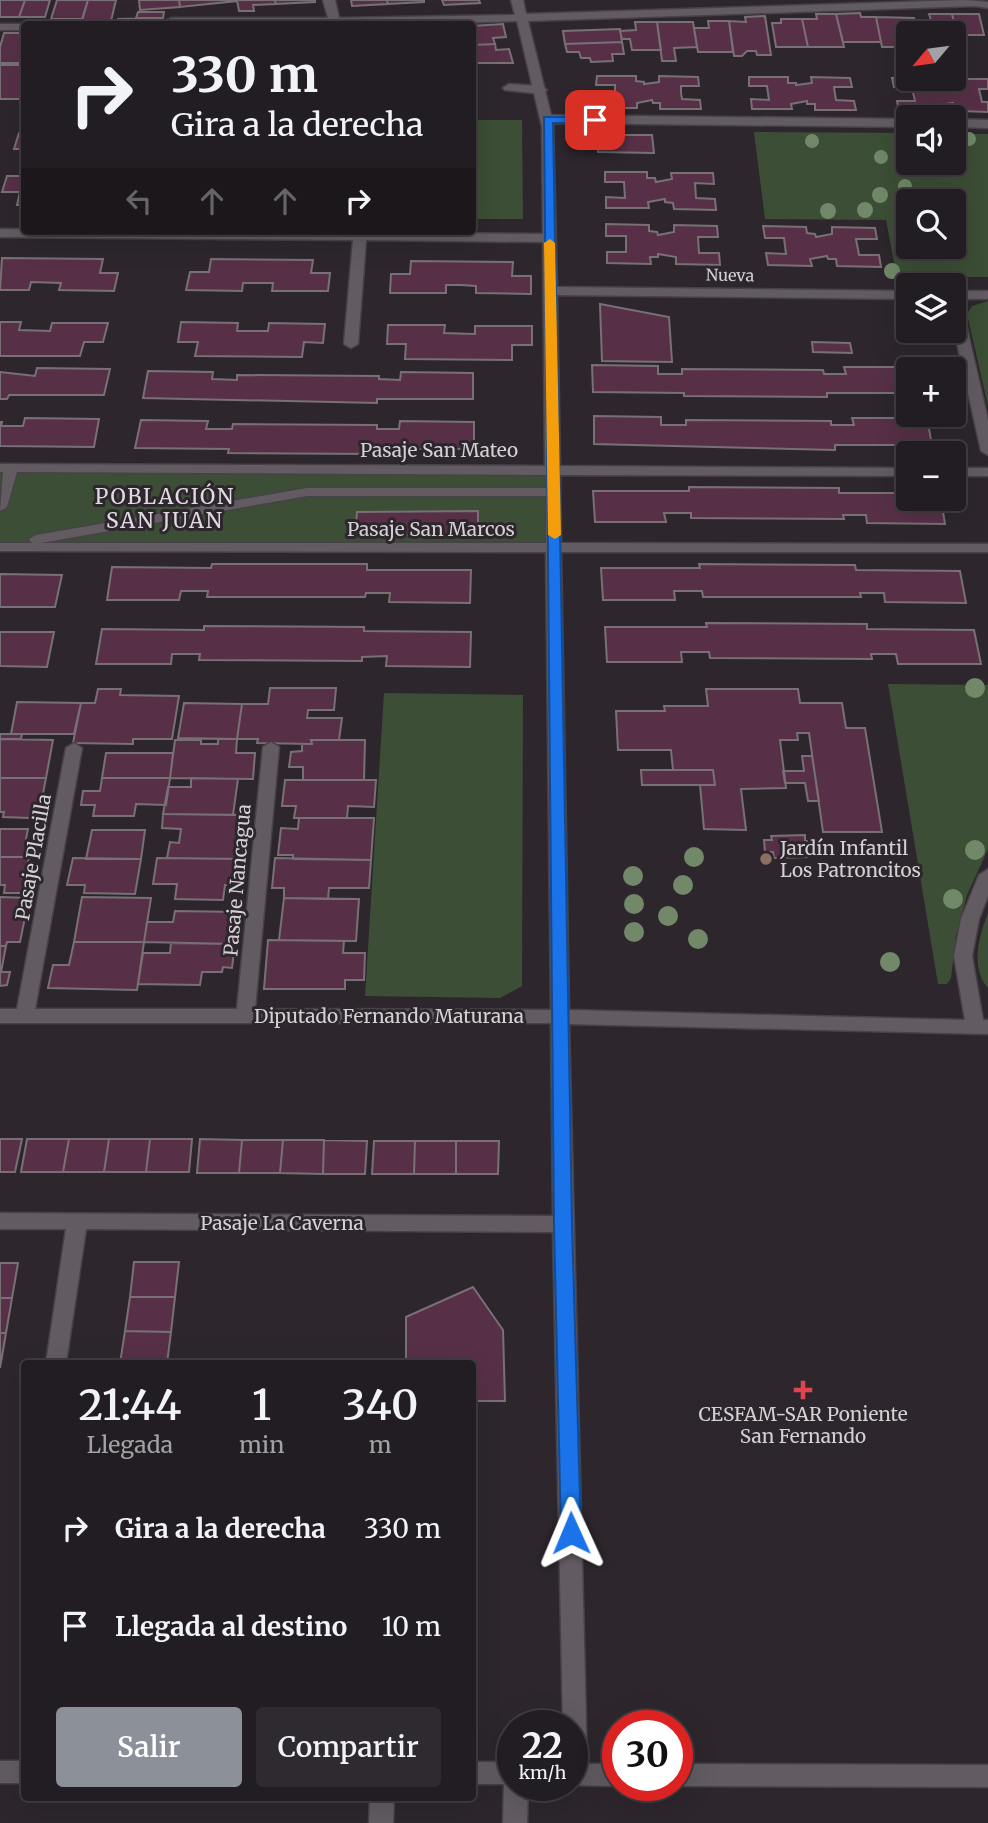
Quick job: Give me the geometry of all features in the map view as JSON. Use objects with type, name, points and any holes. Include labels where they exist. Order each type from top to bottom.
[{"type":"street","points":[[329,0],[334,21]]},
{"type":"street","points":[[517,0],[548,119],[563,1224],[573,1710]]},
{"type":"street","points":[[365,21],[978,1],[988,5]]},
{"type":"street","points":[[0,27],[21,27]]},
{"type":"street","points":[[509,88],[541,90]]},
{"type":"street","points":[[548,119],[896,123]]},
{"type":"street","points":[[966,123],[988,124]]},
{"type":"street","points":[[0,233],[21,233]]},
{"type":"street","points":[[351,344],[360,235]]},
{"type":"street","points":[[408,235],[550,238]]},
{"type":"street","name":"Nueva","points":[[551,291],[896,295]]},
{"type":"street","points":[[966,295],[988,295]]},
{"type":"street","points":[[963,343],[988,451]]},
{"type":"street","points":[[0,507],[5,468]]},
{"type":"street","name":"Pasaje San Mateo","points":[[5,468],[896,471]]},
{"type":"street","points":[[966,472],[988,472]]},
{"type":"street","points":[[0,546],[307,492],[553,492]]},
{"type":"street","name":"Pasaje San Marcos","points":[[0,546],[988,548]]},
{"type":"street","name":"Pasaje Nancagua","points":[[245,1016],[271,747]]},
{"type":"street","name":"Pasaje Placilla","points":[[25,1016],[74,748]]},
{"type":"street","points":[[982,1026],[963,956],[970,919],[988,875]]},
{"type":"street","name":"Diputado Fernando Maturana","points":[[0,1016],[561,1016],[982,1026]]},
{"type":"street","name":"Pasaje La Caverna","points":[[0,1221],[563,1224]]},
{"type":"street","points":[[56,1360],[77,1222]]},
{"type":"street","points":[[0,1772],[21,1772]]},
{"type":"street","points":[[476,1773],[497,1773]]},
{"type":"street","points":[[693,1775],[988,1776]]},
{"type":"street","points":[[381,1823],[382,1801]]},
{"type":"street","points":[[515,1823],[516,1801]]},
{"type":"green space","points":[[476,120],[522,120],[523,219],[476,219]]},
{"type":"green space","points":[[754,132],[896,133],[896,175],[966,175],[966,134],[988,134],[988,277],[966,277],[966,273],[896,273],[886,220],[765,219]]},
{"type":"green space","points":[[988,301],[988,406],[967,314],[972,306]]},
{"type":"green space","points":[[0,468],[553,470],[555,548],[0,547]]},
{"type":"green space","points":[[888,684],[988,685],[988,849],[967,895],[956,935],[951,978],[947,984],[938,984]]},
{"type":"green space","points":[[384,693],[523,695],[522,986],[500,998],[365,996]]},
{"type":"green space","points":[[988,913],[988,988],[979,971],[978,952]]},
{"type":"building","points":[[0,0],[25,0],[19,17],[0,17]]},
{"type":"building","points":[[25,0],[50,0],[45,17],[19,17]]},
{"type":"building","points":[[57,0],[88,0],[82,19],[51,19]]},
{"type":"building","points":[[88,0],[116,0],[111,21],[82,21]]},
{"type":"building","points":[[139,0],[179,0],[180,7],[140,10]]},
{"type":"building","points":[[179,0],[237,0],[237,1],[180,7]]},
{"type":"building","points":[[237,0],[275,0],[276,4],[253,5],[254,11],[239,11]]},
{"type":"building","points":[[275,0],[315,0],[315,2],[276,4]]},
{"type":"building","points":[[351,0],[387,0],[388,4],[352,6]]},
{"type":"building","points":[[387,0],[424,0],[424,2],[388,4]]},
{"type":"building","points":[[442,0],[479,0],[480,3],[444,5]]},
{"type":"building","points":[[138,12],[164,12],[163,18],[136,18]]},
{"type":"building","points":[[860,13],[861,17],[876,17],[881,42],[843,42],[836,14]]},
{"type":"building","points":[[816,14],[836,14],[844,47],[808,47],[802,19],[817,19]]},
{"type":"building","points":[[929,14],[952,14],[954,21],[920,20],[931,20]]},
{"type":"building","points":[[952,14],[979,14],[984,35],[966,35],[966,21],[954,21]]},
{"type":"building","points":[[765,16],[771,55],[757,55],[756,51],[747,51],[742,56],[734,56],[729,21],[746,22],[745,17]]},
{"type":"building","points":[[876,17],[914,18],[915,21],[896,21],[896,47],[882,47]]},
{"type":"building","points":[[163,18],[162,21],[117,21]]},
{"type":"building","points":[[781,19],[802,19],[808,47],[776,47],[772,23],[781,23]]},
{"type":"building","points":[[708,21],[729,21],[733,52],[698,52],[694,28],[709,28]]},
{"type":"building","points":[[635,22],[657,22],[661,50],[632,50],[630,39],[622,39],[620,31],[636,30]]},
{"type":"building","points":[[657,22],[693,22],[697,47],[674,48],[676,61],[662,61]]},
{"type":"building","points":[[503,24],[506,37],[493,38],[495,44],[476,45],[476,26]]},
{"type":"building","points":[[620,29],[622,42],[565,44],[563,31]]},
{"type":"building","points":[[4,33],[21,33],[21,63],[0,63],[0,47]]},
{"type":"building","points":[[622,42],[624,54],[612,54],[613,61],[591,62],[590,58],[581,58],[579,52],[567,52],[565,44]]},
{"type":"building","points":[[495,44],[496,50],[509,49],[513,63],[476,63],[476,45]]},
{"type":"building","points":[[0,65],[21,65],[21,99],[0,99]]},
{"type":"building","points":[[597,76],[636,76],[636,81],[644,84],[659,82],[659,76],[698,77],[699,86],[681,86],[681,93],[682,99],[700,100],[701,109],[660,109],[660,103],[653,103],[652,100],[637,103],[637,108],[597,108],[597,98],[615,99],[615,85],[596,85]]},
{"type":"building","points":[[749,77],[788,77],[788,83],[796,85],[812,83],[811,77],[850,78],[852,87],[834,87],[836,100],[854,101],[856,110],[815,110],[815,104],[807,104],[807,101],[791,104],[792,109],[752,109],[751,99],[769,100],[767,86],[749,86]]},
{"type":"building","points":[[966,79],[988,79],[988,89],[979,89],[982,102],[988,102],[988,112],[966,111],[966,105],[953,103],[898,105],[897,101],[915,101],[913,91],[966,91]]},
{"type":"building","points":[[19,133],[21,133],[21,149],[14,149]]},
{"type":"building","points":[[597,135],[652,135],[654,153],[598,152]]},
{"type":"building","points":[[605,172],[647,172],[647,178],[655,178],[656,182],[672,179],[671,173],[713,173],[714,184],[695,183],[696,198],[715,199],[716,210],[674,209],[673,203],[665,202],[665,199],[648,202],[649,208],[606,208],[606,197],[625,198],[624,182],[605,182]]},
{"type":"building","points":[[7,176],[21,176],[21,205],[17,205],[20,192],[2,192]]},
{"type":"building","points":[[606,224],[649,225],[649,231],[657,232],[658,235],[674,232],[674,225],[717,226],[718,237],[698,237],[699,253],[719,253],[720,265],[676,264],[676,257],[658,254],[658,257],[650,257],[651,264],[607,263],[607,252],[626,252],[626,236],[606,236]]},
{"type":"building","points":[[763,226],[806,227],[807,233],[815,234],[816,237],[832,234],[832,227],[875,228],[877,239],[856,239],[859,255],[879,255],[881,267],[837,266],[836,259],[828,259],[827,256],[810,259],[812,266],[768,265],[766,253],[786,254],[784,238],[765,238]]},
{"type":"building","points":[[2,258],[103,259],[100,273],[118,273],[114,291],[59,290],[61,283],[31,282],[29,290],[0,290]]},
{"type":"building","points":[[211,259],[313,260],[311,273],[330,273],[328,291],[272,291],[273,283],[243,283],[242,291],[186,290],[190,272],[209,272]]},
{"type":"building","points":[[411,261],[513,262],[512,276],[531,276],[531,294],[476,293],[476,286],[461,285],[446,285],[446,293],[390,293],[391,274],[410,274]]},
{"type":"building","points":[[600,304],[669,317],[672,362],[602,361]]},
{"type":"building","points":[[0,322],[21,322],[19,330],[50,331],[52,323],[108,323],[103,342],[84,342],[80,356],[0,356]]},
{"type":"building","points":[[181,322],[238,323],[237,331],[268,331],[269,323],[325,324],[323,343],[304,342],[302,357],[195,356],[198,342],[178,342]]},
{"type":"building","points":[[388,325],[445,325],[444,333],[475,334],[475,326],[532,326],[532,345],[512,345],[512,360],[405,359],[406,344],[387,344]]},
{"type":"building","points":[[812,342],[850,343],[852,353],[813,352]]},
{"type":"building","points":[[592,365],[658,366],[658,374],[682,374],[682,369],[823,370],[824,374],[846,374],[844,367],[896,367],[896,393],[827,393],[827,397],[593,392]]},
{"type":"building","points":[[37,368],[110,369],[104,395],[9,395],[7,399],[0,399],[0,372],[35,376]]},
{"type":"building","points":[[148,371],[213,372],[212,379],[237,380],[237,375],[379,376],[379,379],[400,380],[401,372],[473,373],[473,399],[377,399],[377,403],[143,398]]},
{"type":"building","points":[[594,416],[661,417],[661,425],[686,425],[686,420],[831,421],[831,425],[854,425],[852,418],[896,418],[896,427],[929,427],[931,441],[896,441],[896,445],[835,445],[835,450],[594,444]]},
{"type":"building","points":[[25,418],[99,419],[94,447],[0,446],[0,422],[1,426],[23,426]]},
{"type":"building","points":[[141,420],[208,421],[206,429],[232,429],[233,424],[377,425],[377,429],[399,429],[400,421],[474,422],[474,449],[376,449],[375,454],[228,453],[229,449],[135,448]]},
{"type":"building","points":[[689,487],[839,488],[839,493],[896,493],[896,511],[943,511],[945,524],[867,523],[866,515],[843,515],[844,519],[691,518],[691,513],[664,513],[666,522],[595,522],[593,491],[689,491]]},
{"type":"building","points":[[478,511],[478,535],[355,535],[357,512]]},
{"type":"building","points":[[212,564],[367,564],[367,570],[471,570],[470,603],[389,602],[390,593],[366,593],[365,597],[207,597],[208,591],[181,591],[179,600],[107,600],[112,567],[211,568]]},
{"type":"building","points":[[699,564],[855,565],[856,570],[960,571],[966,603],[885,602],[884,593],[860,593],[861,597],[703,597],[702,591],[674,591],[675,600],[603,600],[601,568],[700,568]]},
{"type":"building","points":[[0,574],[62,575],[55,607],[0,607]]},
{"type":"building","points":[[706,623],[867,624],[867,629],[974,630],[981,664],[898,664],[896,654],[871,654],[872,659],[710,658],[709,652],[681,652],[682,662],[607,662],[605,627],[707,627]]},
{"type":"building","points":[[204,626],[364,627],[364,631],[471,632],[470,667],[386,666],[387,656],[362,657],[362,661],[199,660],[200,654],[172,654],[171,664],[96,664],[102,629],[204,630]]},
{"type":"building","points":[[0,632],[54,632],[47,667],[0,666]]},
{"type":"building","points":[[270,688],[336,688],[334,710],[308,710],[307,718],[342,718],[339,740],[311,740],[312,744],[257,743],[258,739],[237,739],[242,704],[268,704]]},
{"type":"building","points":[[98,689],[121,689],[120,695],[179,696],[172,739],[133,739],[133,744],[73,743],[81,703],[95,703]]},
{"type":"building","points":[[706,689],[798,689],[800,703],[842,703],[846,728],[865,728],[882,832],[823,832],[809,733],[797,733],[798,740],[780,740],[786,788],[741,789],[746,830],[704,829],[700,785],[715,785],[713,770],[673,770],[671,750],[618,750],[616,711],[665,711],[664,706],[708,706]]},
{"type":"building","points":[[17,702],[81,703],[74,734],[11,734]]},
{"type":"building","points":[[184,703],[242,704],[237,739],[178,738]]},
{"type":"building","points":[[0,734],[22,734],[21,739],[0,739]]},
{"type":"building","points":[[0,739],[53,740],[46,778],[0,778]]},
{"type":"building","points":[[218,739],[237,739],[236,753],[255,753],[253,779],[170,778],[175,740],[201,740],[201,744],[218,744]]},
{"type":"building","points":[[311,740],[365,740],[364,780],[303,780],[303,767],[289,767],[291,752],[302,751],[302,744],[312,744]]},
{"type":"building","points":[[106,753],[173,753],[170,778],[102,778]]},
{"type":"building","points":[[802,756],[812,756],[819,801],[808,801],[805,783],[785,783],[783,771],[804,771]]},
{"type":"building","points":[[641,770],[713,770],[715,785],[642,785]]},
{"type":"building","points":[[0,778],[46,778],[41,804],[33,804],[30,818],[3,817],[4,812],[0,812]]},
{"type":"building","points":[[102,778],[170,778],[166,805],[136,804],[134,816],[93,816],[95,805],[81,805],[83,791],[100,791]]},
{"type":"building","points":[[191,778],[238,779],[233,815],[163,814],[168,787],[191,787]]},
{"type":"building","points":[[285,780],[376,780],[374,807],[348,806],[347,818],[294,818],[296,806],[282,806]]},
{"type":"building","points":[[163,814],[247,815],[242,859],[167,858],[170,842],[179,843],[181,829],[162,828]]},
{"type":"building","points":[[299,818],[374,818],[371,860],[293,859],[293,855],[278,855],[281,828],[298,829]]},
{"type":"building","points":[[0,829],[28,829],[25,844],[32,844],[29,857],[0,857]]},
{"type":"building","points":[[92,830],[145,830],[141,859],[86,859]]},
{"type":"building","points":[[805,835],[805,841],[813,841],[815,851],[808,851],[808,857],[774,858],[773,852],[765,852],[764,840],[772,840],[771,836]]},
{"type":"building","points":[[0,857],[29,857],[22,893],[4,893],[5,885],[0,885]]},
{"type":"building","points":[[73,858],[141,859],[135,894],[84,893],[85,885],[67,885]]},
{"type":"building","points":[[157,858],[242,859],[239,885],[225,885],[223,900],[175,899],[177,884],[153,884]]},
{"type":"building","points":[[275,858],[371,860],[369,888],[329,888],[328,899],[284,898],[284,888],[272,888]]},
{"type":"building","points":[[0,897],[29,898],[20,942],[7,942],[6,946],[0,946]]},
{"type":"building","points":[[82,897],[151,898],[144,942],[74,942]]},
{"type":"building","points":[[284,898],[359,899],[356,941],[279,940]]},
{"type":"building","points":[[175,911],[239,912],[235,944],[144,942],[147,922],[173,922]]},
{"type":"building","points":[[268,940],[344,941],[343,953],[365,953],[364,980],[345,980],[345,989],[264,989]]},
{"type":"building","points":[[74,942],[144,942],[137,990],[48,988],[53,965],[69,965]]},
{"type":"building","points":[[171,943],[235,944],[232,968],[223,967],[222,972],[202,972],[200,985],[138,984],[143,953],[170,953]]},
{"type":"building","points":[[0,946],[6,946],[1,972],[10,972],[7,985],[0,986]]},
{"type":"building","points":[[0,1139],[22,1139],[15,1172],[0,1172]]},
{"type":"building","points":[[27,1139],[69,1139],[63,1172],[21,1172]]},
{"type":"building","points":[[69,1139],[109,1139],[104,1172],[63,1172]]},
{"type":"building","points":[[109,1139],[150,1139],[146,1172],[104,1172]]},
{"type":"building","points":[[150,1139],[192,1139],[189,1172],[146,1172]]},
{"type":"building","points":[[200,1139],[242,1140],[239,1173],[197,1173]]},
{"type":"building","points":[[242,1140],[283,1140],[280,1173],[239,1173]]},
{"type":"building","points":[[283,1140],[324,1140],[323,1174],[280,1173]]},
{"type":"building","points":[[324,1140],[367,1141],[365,1174],[323,1174]]},
{"type":"building","points":[[374,1141],[415,1141],[414,1174],[372,1174]]},
{"type":"building","points":[[415,1141],[456,1141],[456,1174],[414,1174]]},
{"type":"building","points":[[456,1141],[499,1141],[498,1174],[456,1174]]},
{"type":"building","points":[[134,1262],[179,1262],[175,1297],[130,1297]]},
{"type":"building","points":[[0,1263],[18,1263],[12,1298],[0,1298]]},
{"type":"building","points":[[473,1287],[503,1330],[505,1401],[476,1401],[476,1360],[406,1360],[406,1317]]},
{"type":"building","points":[[130,1297],[175,1297],[171,1332],[125,1331]]},
{"type":"building","points":[[0,1298],[12,1298],[6,1333],[0,1333]]},
{"type":"building","points":[[125,1331],[171,1332],[167,1360],[120,1360]]},
{"type":"building","points":[[0,1333],[6,1333],[0,1368]]},
{"type":"slow traffic","points":[[550,243],[555,535]]},
{"type":"place","name":"Jardín Infantil Los Patroncitos","points":[[766,859]]},
{"type":"place","name":"CESFAM-SAR Poniente San Fernando","points":[[803,1390]]},
{"type":"district","name":"POBLACIÓN SAN JUAN","points":[[165,509]]},
{"type":"route","points":[[571,1533],[563,1224],[548,119],[595,120]]}]
